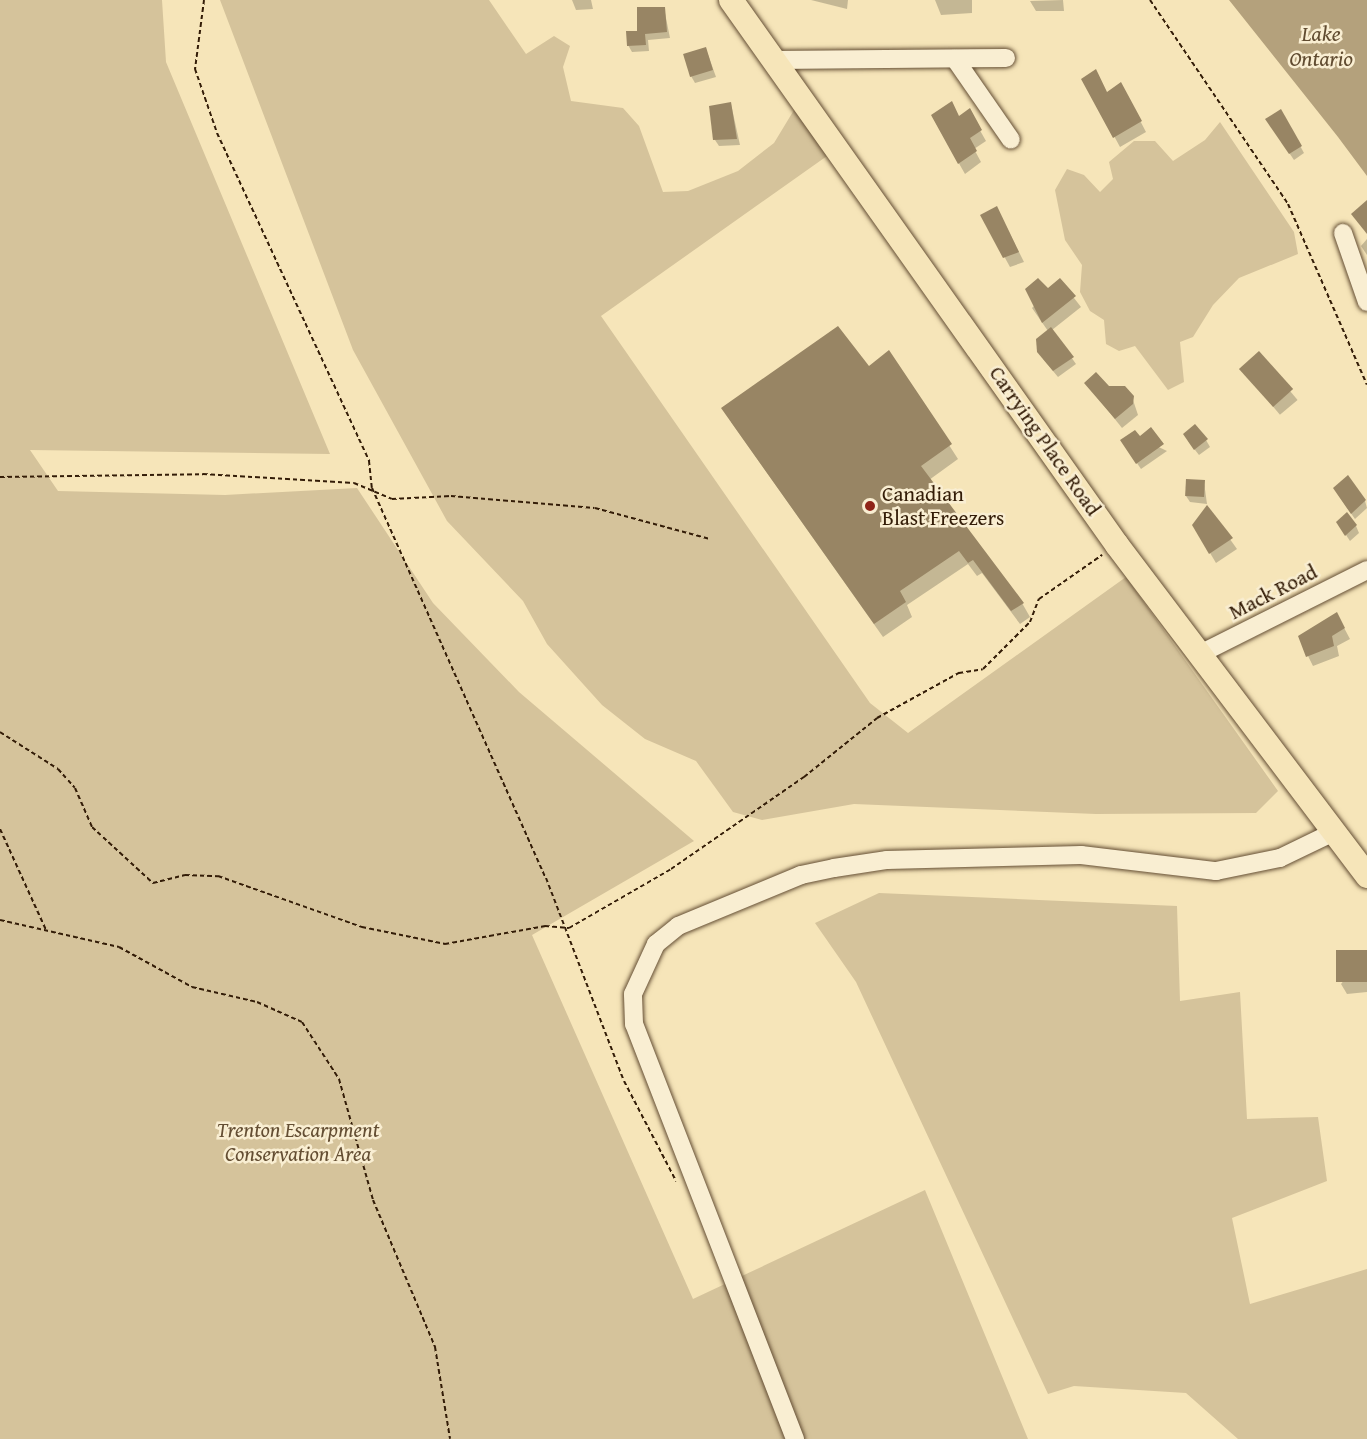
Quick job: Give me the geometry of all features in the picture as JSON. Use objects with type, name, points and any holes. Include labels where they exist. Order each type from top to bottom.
[{"type":"main road","name":"Carrying Place Road","points":[[730,0],[1117,545],[1367,876]]},
{"type":"street","points":[[774,60],[1006,58]]},
{"type":"street","points":[[955,59],[1011,140]]},
{"type":"street","points":[[1343,233],[1367,302]]},
{"type":"street","name":"Mack Road","points":[[1200,654],[1367,570]]},
{"type":"street","points":[[795,1439],[633,1024],[641,967],[656,944],[678,926],[801,875],[834,868],[887,860],[1081,855],[1216,871],[1280,858],[1334,832]]},
{"type":"path","points":[[204,0],[195,69],[202,90],[270,256],[369,461],[372,488],[447,665],[494,754],[624,1081],[680,1187]]},
{"type":"path","points":[[1150,0],[1288,204],[1367,385]]},
{"type":"path","points":[[0,477],[203,474],[372,488],[392,499],[451,496],[595,508],[710,539]]},
{"type":"path","points":[[0,732],[58,769],[75,788],[92,826],[153,883],[185,874],[218,876],[362,927],[445,944],[564,928],[671,869],[804,777],[877,718],[959,673],[983,669],[1030,622],[1039,599],[1117,545]]},
{"type":"path","points":[[0,829],[46,930]]},
{"type":"path","points":[[0,921],[119,947],[192,987],[257,1002],[302,1023],[339,1079],[351,1110],[373,1200],[435,1347],[450,1439]]},
{"type":"green space","name":"Trenton Escarpment Conservation Area","points":[[0,0],[162,0],[166,62],[330,454],[30,450],[58,491],[225,495],[357,488],[433,603],[519,692],[694,841],[532,935],[693,1299],[925,1190],[1028,1439],[0,1439]]},
{"type":"green space","points":[[220,0],[489,0],[526,54],[554,36],[570,46],[563,67],[571,101],[623,108],[639,126],[663,192],[688,191],[738,171],[774,143],[794,110],[827,156],[601,316],[870,703],[908,733],[1126,577],[1278,791],[1256,813],[1096,814],[854,804],[762,820],[733,812],[696,761],[645,739],[602,705],[547,644],[523,601],[447,521],[353,350]]},
{"type":"green space","points":[[1220,122],[1294,232],[1298,254],[1239,278],[1213,305],[1193,337],[1180,342],[1184,382],[1168,390],[1135,346],[1119,351],[1106,344],[1104,320],[1090,311],[1080,292],[1082,265],[1065,240],[1055,190],[1067,169],[1084,175],[1100,192],[1113,179],[1109,162],[1134,141],[1155,141],[1173,161],[1205,140]]},
{"type":"green space","points":[[879,893],[1177,906],[1180,1001],[1240,992],[1247,1119],[1318,1117],[1327,1181],[1232,1218],[1250,1304],[1367,1269],[1367,1439],[1238,1439],[1186,1393],[1074,1386],[1048,1394],[856,982],[815,923]]},
{"type":"water","name":"Lake Ontario","points":[[1229,0],[1367,0],[1367,176],[1338,137]]},
{"type":"building","points":[[637,7],[665,7],[667,32],[645,34],[646,45],[627,46],[626,31],[637,31]]},
{"type":"building","points":[[706,47],[713,70],[690,77],[683,54]]},
{"type":"building","points":[[1096,69],[1107,92],[1121,82],[1142,121],[1113,138],[1081,79]]},
{"type":"building","points":[[952,101],[959,116],[970,108],[982,130],[970,138],[977,151],[958,164],[931,115]]},
{"type":"building","points":[[731,102],[737,139],[713,140],[709,106]]},
{"type":"building","points":[[1281,109],[1302,146],[1289,154],[1265,119]]},
{"type":"building","points":[[1367,200],[1367,234],[1351,214]]},
{"type":"building","points":[[997,206],[1019,252],[1003,258],[980,215]]},
{"type":"building","points":[[1038,278],[1048,288],[1060,278],[1076,296],[1042,323],[1025,289]]},
{"type":"building","name":"Canadian Blast Freezers","points":[[838,326],[869,366],[889,350],[952,444],[921,466],[1024,603],[1011,611],[973,560],[968,563],[959,551],[900,591],[906,602],[874,624],[721,408]]},
{"type":"building","points":[[1051,327],[1074,357],[1053,371],[1037,352],[1036,339]]},
{"type":"building","points":[[1259,351],[1293,389],[1273,407],[1239,369]]},
{"type":"building","points":[[1096,372],[1109,386],[1125,386],[1134,396],[1133,404],[1115,419],[1084,383]]},
{"type":"building","points":[[1195,424],[1208,439],[1194,450],[1183,434]]},
{"type":"building","points":[[1151,427],[1164,444],[1136,464],[1120,440],[1135,430],[1140,436]]},
{"type":"building","points":[[1348,475],[1366,500],[1351,514],[1333,488]]},
{"type":"building","points":[[1186,479],[1205,480],[1204,497],[1185,496]]},
{"type":"building","points":[[1207,505],[1233,538],[1209,554],[1192,525]]},
{"type":"building","points":[[1347,512],[1357,525],[1345,536],[1336,522]]},
{"type":"building","points":[[1337,612],[1345,628],[1332,636],[1334,646],[1306,657],[1298,636]]},
{"type":"building","points":[[1336,950],[1367,950],[1367,982],[1336,982]]},
{"type":"place","name":"Canadian Blast Freezers","points":[[870,506]]}]
